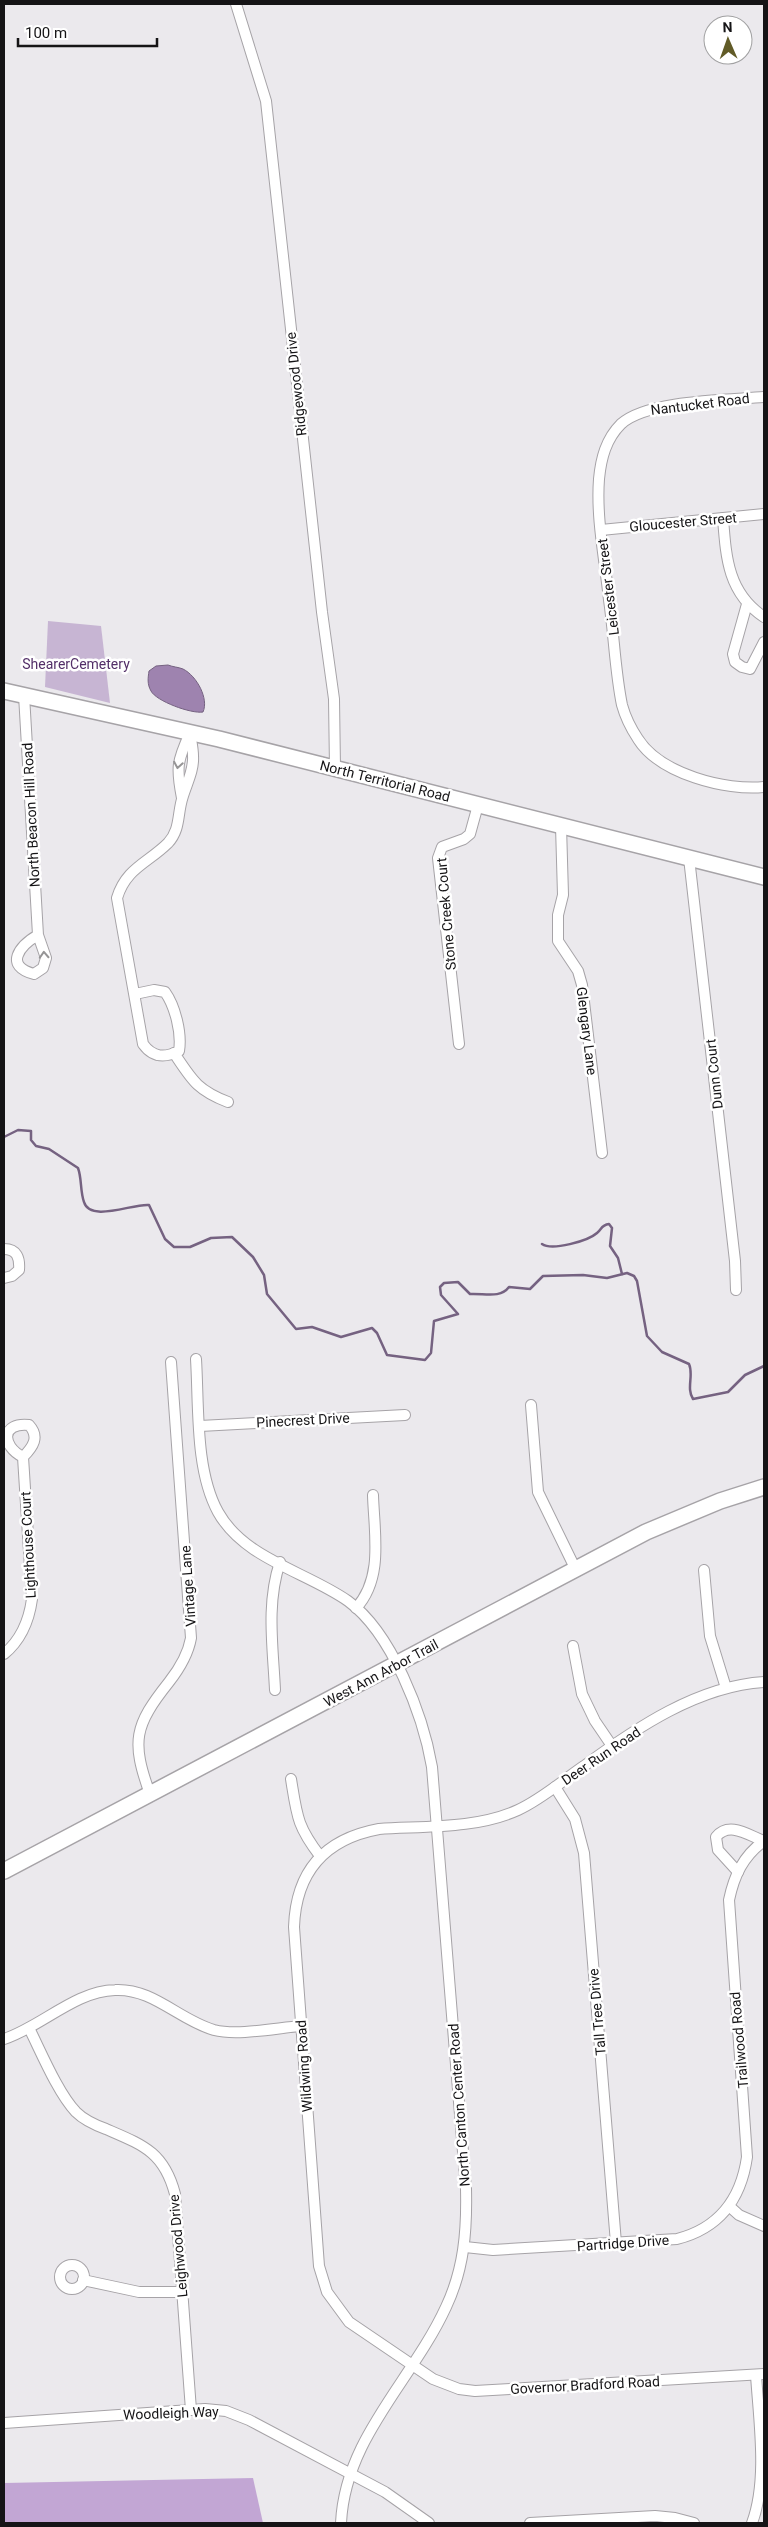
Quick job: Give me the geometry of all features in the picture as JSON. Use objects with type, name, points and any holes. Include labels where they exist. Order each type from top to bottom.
[{"type":"street","name":"Ridgewood Drive","points":[[236,4],[266,101],[319,593],[334,699],[335,768]]},
{"type":"street","name":"Nantucket Road","points":[[614,432],[636,414],[654,408],[764,397]]},
{"type":"street","name":"Leicester Street","points":[[614,432],[606,444],[599,480],[601,530],[622,707],[639,741],[665,764],[699,780],[751,788],[764,787]]},
{"type":"street","name":"Gloucester Street","points":[[601,530],[764,514]]},
{"type":"street","points":[[723,518],[730,572],[747,604],[764,617]]},
{"type":"street","points":[[747,604],[733,654],[735,662],[742,667],[750,668],[764,642]]},
{"type":"street","name":"North Territorial Road","points":[[4,691],[335,768],[764,877]]},
{"type":"street","name":"North Beacon Hill Road","points":[[24,695],[38,935]]},
{"type":"street","points":[[135,994],[154,990],[165,992],[171,1000],[181,1042],[179,1051],[161,1056],[149,1052],[143,1044],[117,898],[120,886],[128,875],[172,838],[178,825],[182,798],[191,777],[194,756],[190,733]]},
{"type":"street","name":"Stone Creek Court","points":[[459,1044],[438,858],[442,847],[464,839],[470,834],[478,805]]},
{"type":"street","name":"Glengary Lane","points":[[561,826],[563,895],[558,914],[558,941],[578,971],[582,985],[602,1153]]},
{"type":"street","name":"Dunn Court","points":[[689,858],[734,1251],[736,1290]]},
{"type":"street","points":[[174,1053],[193,1083],[211,1095],[228,1102]]},
{"type":"street","points":[[4,1249],[10,1249],[16,1253],[20,1261],[19,1270],[12,1276],[4,1278]]},
{"type":"street","points":[[196,1359],[206,1484],[219,1514],[242,1540],[348,1601],[376,1632],[396,1664]]},
{"type":"street","name":"Vintage Lane","points":[[150,1794],[140,1767],[139,1731],[150,1706],[187,1654],[191,1638],[171,1362]]},
{"type":"street","points":[[531,1405],[538,1492],[576,1570]]},
{"type":"street","name":"Pinecrest Drive","points":[[200,1426],[405,1415]]},
{"type":"street","name":"Lighthouse Court","points":[[4,1654],[22,1632],[27,1622],[32,1599],[23,1458]]},
{"type":"street","name":"West Ann Arbor Trail","points":[[4,1871],[646,1532],[720,1501],[764,1487]]},
{"type":"street","points":[[356,1608],[368,1595],[374,1573],[373,1494]]},
{"type":"street","points":[[274,1690],[271,1602],[273,1584],[280,1562]]},
{"type":"street","points":[[704,1570],[710,1636],[726,1688]]},
{"type":"street","points":[[573,1646],[582,1694],[595,1721],[612,1746]]},
{"type":"street","name":"North Canton Center Road","points":[[341,2523],[350,2474],[371,2428],[433,2332],[447,2306],[465,2247],[466,2189],[432,1767],[426,1734],[415,1702],[396,1664]]},
{"type":"street","name":"Deer Run Road","points":[[437,1825],[482,1821],[527,1806],[612,1746],[669,1713],[726,1688],[764,1682]]},
{"type":"street","points":[[291,1780],[298,1823],[304,1835],[320,1856]]},
{"type":"street","name":"Tall Tree Drive","points":[[555,1787],[575,1819],[584,1854],[616,2243]]},
{"type":"street","name":"Wildwing Road","points":[[412,2364],[349,2322],[333,2304],[322,2280],[318,2255],[295,1911],[303,1883],[320,1856],[338,1842],[362,1832],[437,1825]]},
{"type":"street","name":"Trailwood Road","points":[[729,2206],[742,2183],[747,2157],[728,1916],[730,1894],[738,1872],[752,1852],[764,1841],[729,1828],[721,1832],[716,1838],[718,1850],[738,1872]]},
{"type":"street","points":[[4,2039],[89,1996],[116,1990],[142,1994],[214,2030],[232,2032],[302,2026]]},
{"type":"street","name":"Leighwood Drive","points":[[28,2028],[66,2099],[77,2112],[94,2124],[148,2148],[167,2170],[174,2194],[191,2410]]},
{"type":"street","points":[[729,2206],[739,2215],[764,2226]]},
{"type":"street","name":"Partridge Drive","points":[[465,2247],[493,2250],[665,2241],[687,2237],[712,2223],[729,2206]]},
{"type":"street","points":[[83,2280],[139,2292],[182,2292]]},
{"type":"street","name":"Governor Bradford Road","points":[[412,2364],[445,2385],[475,2391],[760,2375]]},
{"type":"street","points":[[752,2523],[762,2495],[763,2477],[760,2375]]},
{"type":"street","name":"Woodleigh Way","points":[[4,2423],[214,2409],[238,2415],[398,2499],[429,2523]]},
{"type":"street","points":[[530,2523],[655,2516],[675,2518],[694,2523]]},
{"type":"green space","name":"ShearerCemetery","points":[[48,621],[101,626],[110,703],[45,687]]},
{"type":"shaded area","points":[[168,665],[183,669],[197,682],[203,695],[203,712],[174,706],[160,699],[151,691],[148,683],[149,671],[156,666]]},
{"type":"shaded area","points":[[253,2478],[263,2523],[4,2523],[4,2483]]},
{"type":"waterway","points":[[4,1137],[18,1130],[31,1131],[31,1140],[36,1146],[49,1149],[78,1168],[83,1198],[88,1208],[103,1212],[149,1205],[165,1239],[174,1247],[190,1247],[211,1238],[232,1237],[253,1257],[264,1275],[267,1294],[296,1329],[312,1327],[341,1337],[372,1328],[377,1333],[387,1355],[425,1360],[431,1353],[434,1321],[458,1314],[441,1295],[440,1287],[444,1283],[458,1282],[470,1294],[491,1295],[501,1293],[509,1287],[530,1289],[543,1276],[583,1275],[607,1278],[627,1273],[634,1276],[637,1281],[647,1336],[662,1352],[689,1364],[691,1373],[690,1390],[693,1399],[728,1392],[745,1375],[764,1366]]},
{"type":"waterway","points":[[542,1244],[561,1246],[578,1242],[599,1232],[603,1226],[609,1224],[612,1228],[610,1246],[618,1258],[622,1274]]}]
